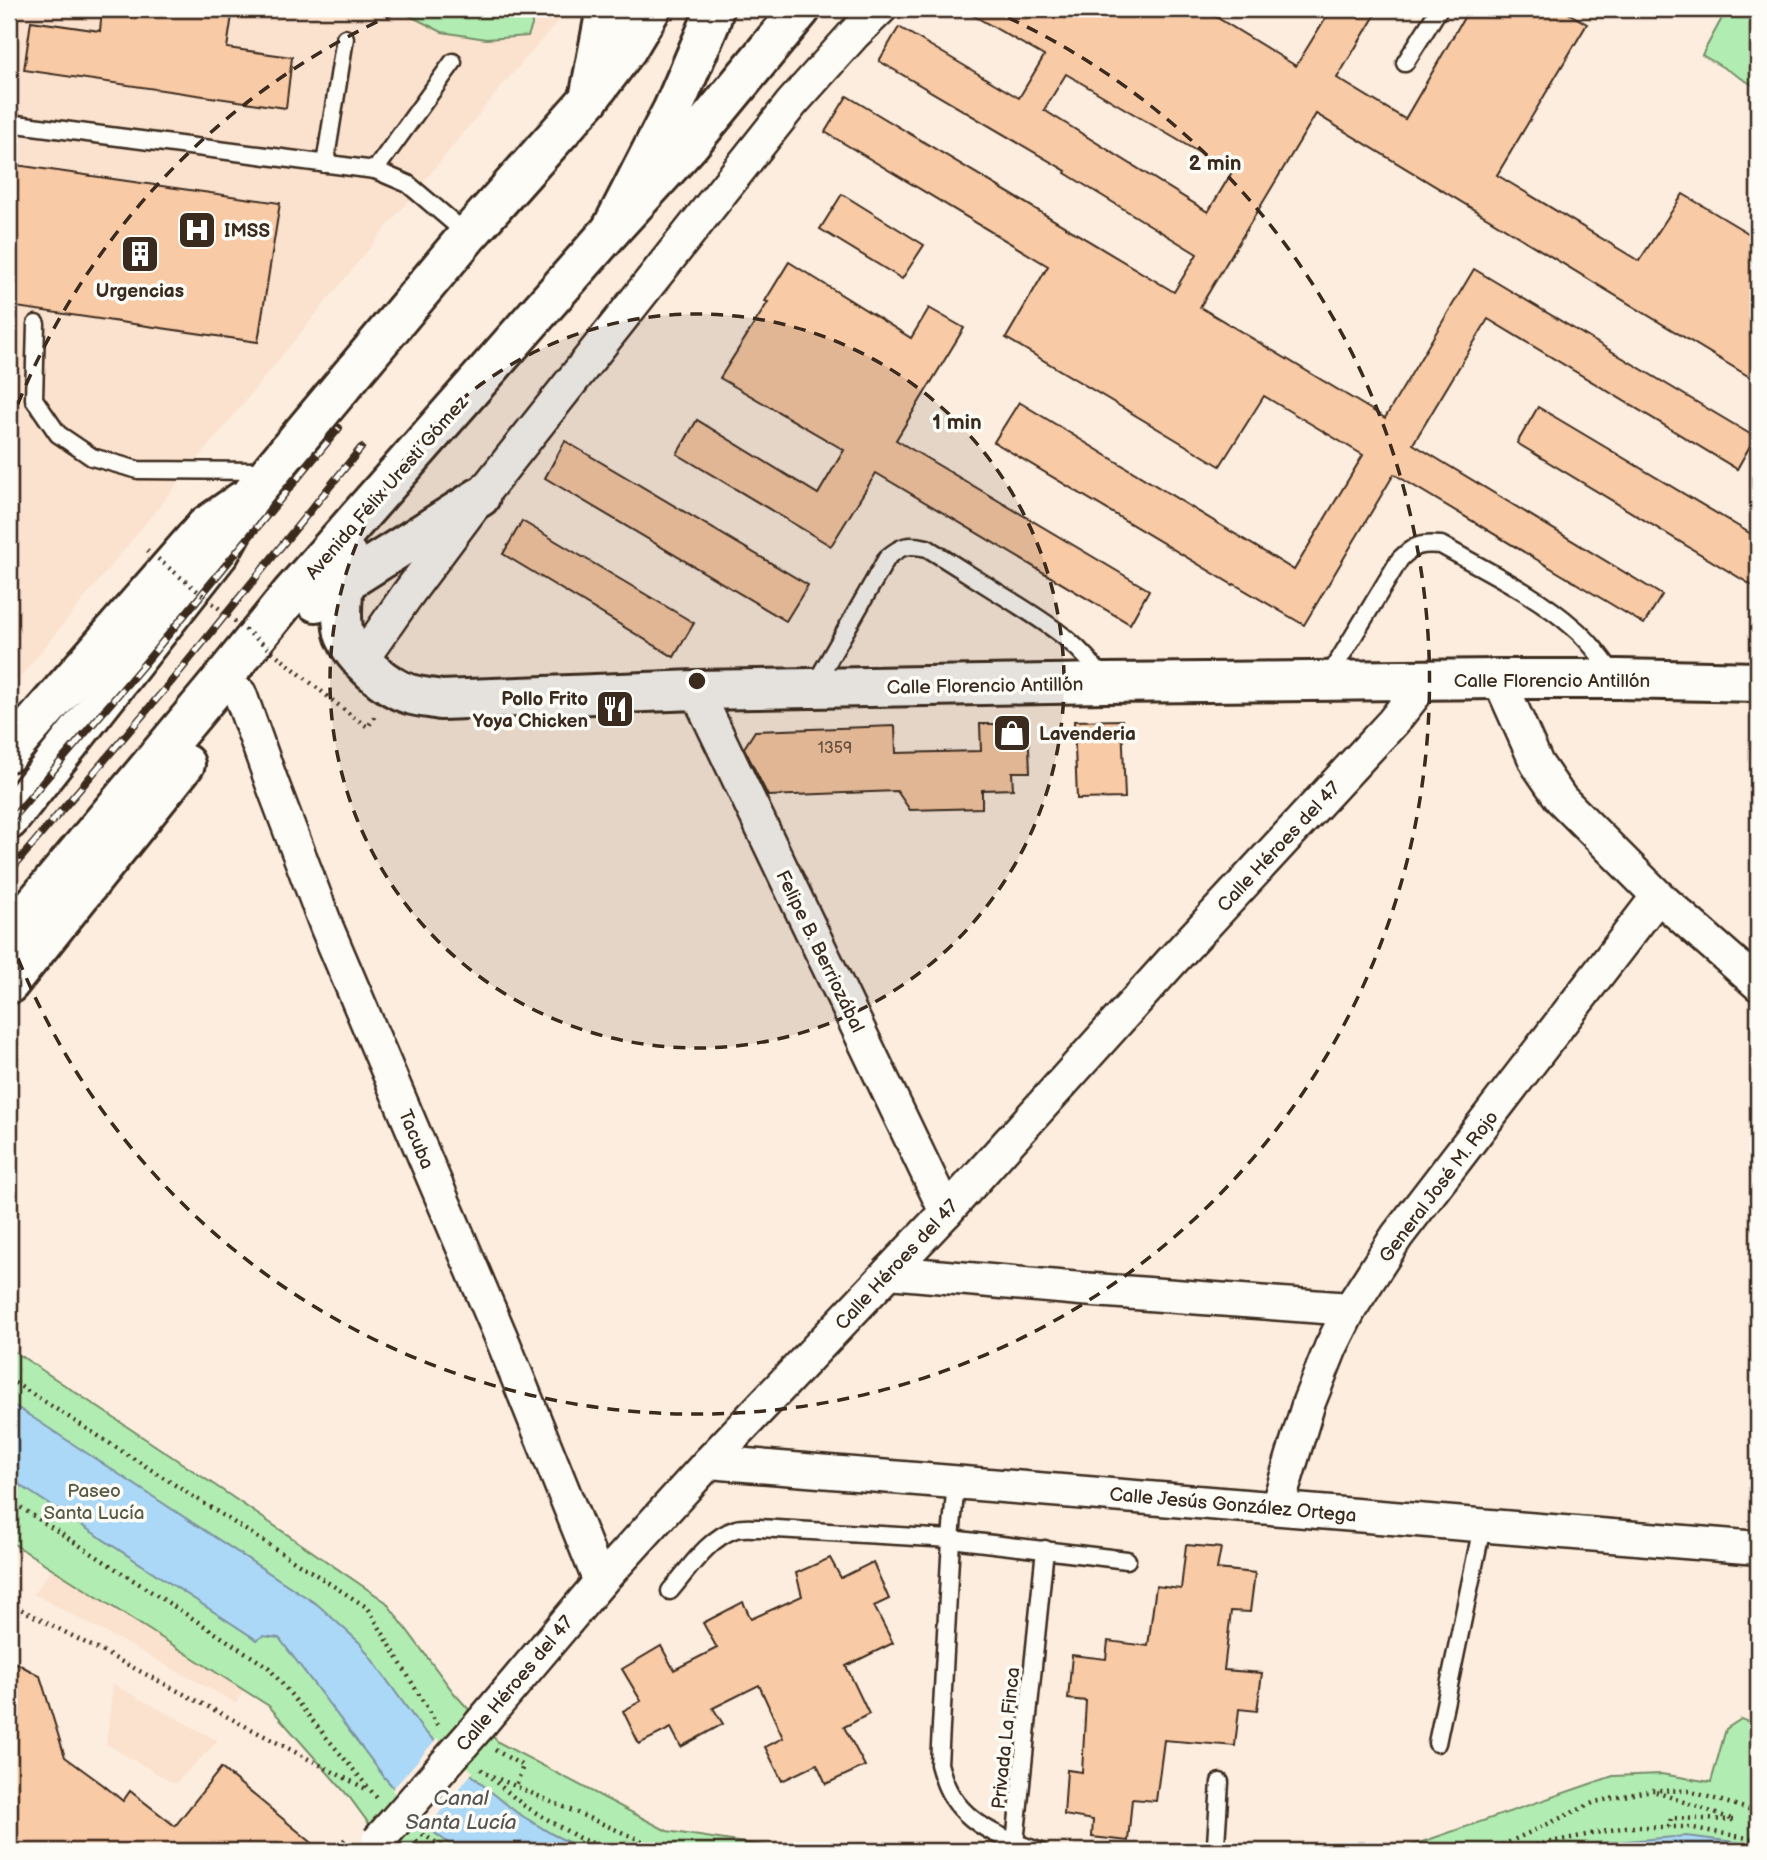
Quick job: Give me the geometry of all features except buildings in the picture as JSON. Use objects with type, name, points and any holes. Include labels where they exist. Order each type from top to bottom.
[{"type":"main road","points":[[589,99],[606,9]]},
{"type":"main road","points":[[9,820],[220,552],[262,482],[468,235],[589,99],[627,49],[651,9]]},
{"type":"main road","name":"Avenida Félix Uresti Gómez","points":[[9,935],[215,688],[317,593],[349,529],[611,230],[673,109],[714,9]]},
{"type":"main road","points":[[611,230],[689,145],[801,9]]},
{"type":"main road","points":[[9,752],[206,526],[262,482]]},
{"type":"main road","points":[[9,984],[317,593],[480,497]]},
{"type":"main road","name":"Calle Florencio Antillón","points":[[349,529],[317,593],[342,614],[345,635],[361,661],[406,694],[441,700],[696,690],[1105,683],[1499,679],[1758,682]]},
{"type":"street","points":[[361,661],[480,497],[792,103],[880,9]]},
{"type":"street","points":[[1499,679],[1537,764],[1561,799],[1658,896],[1758,984]]},
{"type":"street","name":"Calle Héroes del 47","points":[[373,1846],[467,1729],[709,1462],[946,1212],[1384,731],[1426,680]]},
{"type":"street","name":"Felipe B. Berriozábal","points":[[696,690],[946,1212]]},
{"type":"street","name":"Tacuba","points":[[240,694],[327,928],[498,1331],[600,1582]]},
{"type":"street","name":"General José M. Rojo","points":[[1277,1508],[1309,1402],[1350,1309],[1397,1236],[1658,896]]},
{"type":"street","points":[[889,1272],[1350,1309]]},
{"type":"street","name":"Calle Jesús González Ortega","points":[[709,1462],[1758,1548]]},
{"type":"lane","points":[[1405,63],[1439,9]]},
{"type":"lane","points":[[326,164],[345,38]]},
{"type":"lane","points":[[375,170],[453,62]]},
{"type":"lane","points":[[9,123],[375,170],[408,184],[468,235]]},
{"type":"lane","points":[[36,324],[34,399],[58,434],[92,457],[138,470],[262,482]]},
{"type":"lane","points":[[1326,680],[1400,559],[1410,549],[1425,543],[1441,545],[1548,607],[1576,629],[1618,679]]},
{"type":"lane","points":[[813,688],[887,558],[899,548],[912,545],[927,548],[1059,631],[1080,650],[1105,683]]},
{"type":"lane","name":"Privada La Finca","points":[[956,1481],[939,1763],[946,1787],[960,1808],[984,1828],[1015,1843],[1045,1549]]},
{"type":"lane","points":[[1437,1743],[1482,1527]]},
{"type":"lane","points":[[670,1591],[704,1552],[717,1540],[737,1529],[951,1539],[1127,1560]]},
{"type":"lane","points":[[1214,1851],[1220,1782]]},
{"type":"lane","points":[[1015,1843],[1039,1851]]},
{"type":"path","points":[[147,550],[353,717]]},
{"type":"path","points":[[9,1379],[368,1608],[436,1724],[467,1729],[496,1751],[523,1766],[516,1786]]},
{"type":"path","points":[[9,1500],[268,1667],[380,1801]]},
{"type":"path","points":[[9,1603],[371,1791]]},
{"type":"path","points":[[475,1763],[523,1805],[579,1838],[612,1851]]},
{"type":"path","points":[[485,1773],[649,1844],[677,1851]]},
{"type":"path","points":[[1652,1790],[1734,1820],[1671,1818],[1669,1828]]},
{"type":"path","points":[[1487,1851],[1595,1802],[1652,1790],[1689,1791],[1758,1812]]},
{"type":"path","points":[[1523,1851],[1536,1845],[1626,1827],[1688,1827],[1758,1840]]},
{"type":"path","points":[[416,1841],[425,1851]]},
{"type":"path","points":[[1461,1851],[1494,1849]]},
{"type":"shaded area","name":"IMSS","points":[[9,9],[569,9],[501,87],[9,691]]},
{"type":"shaded area","points":[[52,1568],[243,1691],[236,1703],[34,1594]]},
{"type":"shaded area","points":[[113,1684],[218,1741],[175,1784],[106,1744]]},
{"type":"green space","points":[[399,9],[531,9],[532,25],[528,36],[486,39],[442,32]]},
{"type":"green space","points":[[1727,9],[1758,9],[1758,88],[1702,55]]},
{"type":"green space","name":"Paseo Santa Lucía","points":[[9,1348],[386,1602],[454,1693],[498,1742],[667,1831],[796,1851],[389,1851],[350,1798],[269,1706],[9,1541]]},
{"type":"green space","points":[[1741,1719],[1758,1725],[1758,1851],[1396,1851],[1613,1776],[1661,1774],[1711,1782],[1726,1729]]},
{"type":"water","name":"Canal Santa Lucía","points":[[9,1402],[318,1605],[360,1643],[423,1730],[484,1786],[516,1812],[586,1851],[460,1851],[433,1832],[385,1778],[279,1638],[263,1636],[257,1640],[9,1478]]},
{"type":"water","points":[[1686,1836],[1751,1844],[1758,1846],[1758,1851],[1560,1851],[1591,1844]]},
{"type":"pier","points":[[437,1738],[473,1772],[426,1829],[392,1790]]},
{"type":"railway","points":[[9,822],[145,663],[339,428]]},
{"type":"railway","points":[[9,872],[171,682],[361,448]]},
{"type":"place","name":"IMSS","points":[[197,230]]},
{"type":"place","name":"Urgencias","points":[[140,254]]},
{"type":"place","name":"Pollo Frito Yoya Chicken","points":[[615,709]]},
{"type":"place","name":"Lavenderia","points":[[1012,733]]}]
